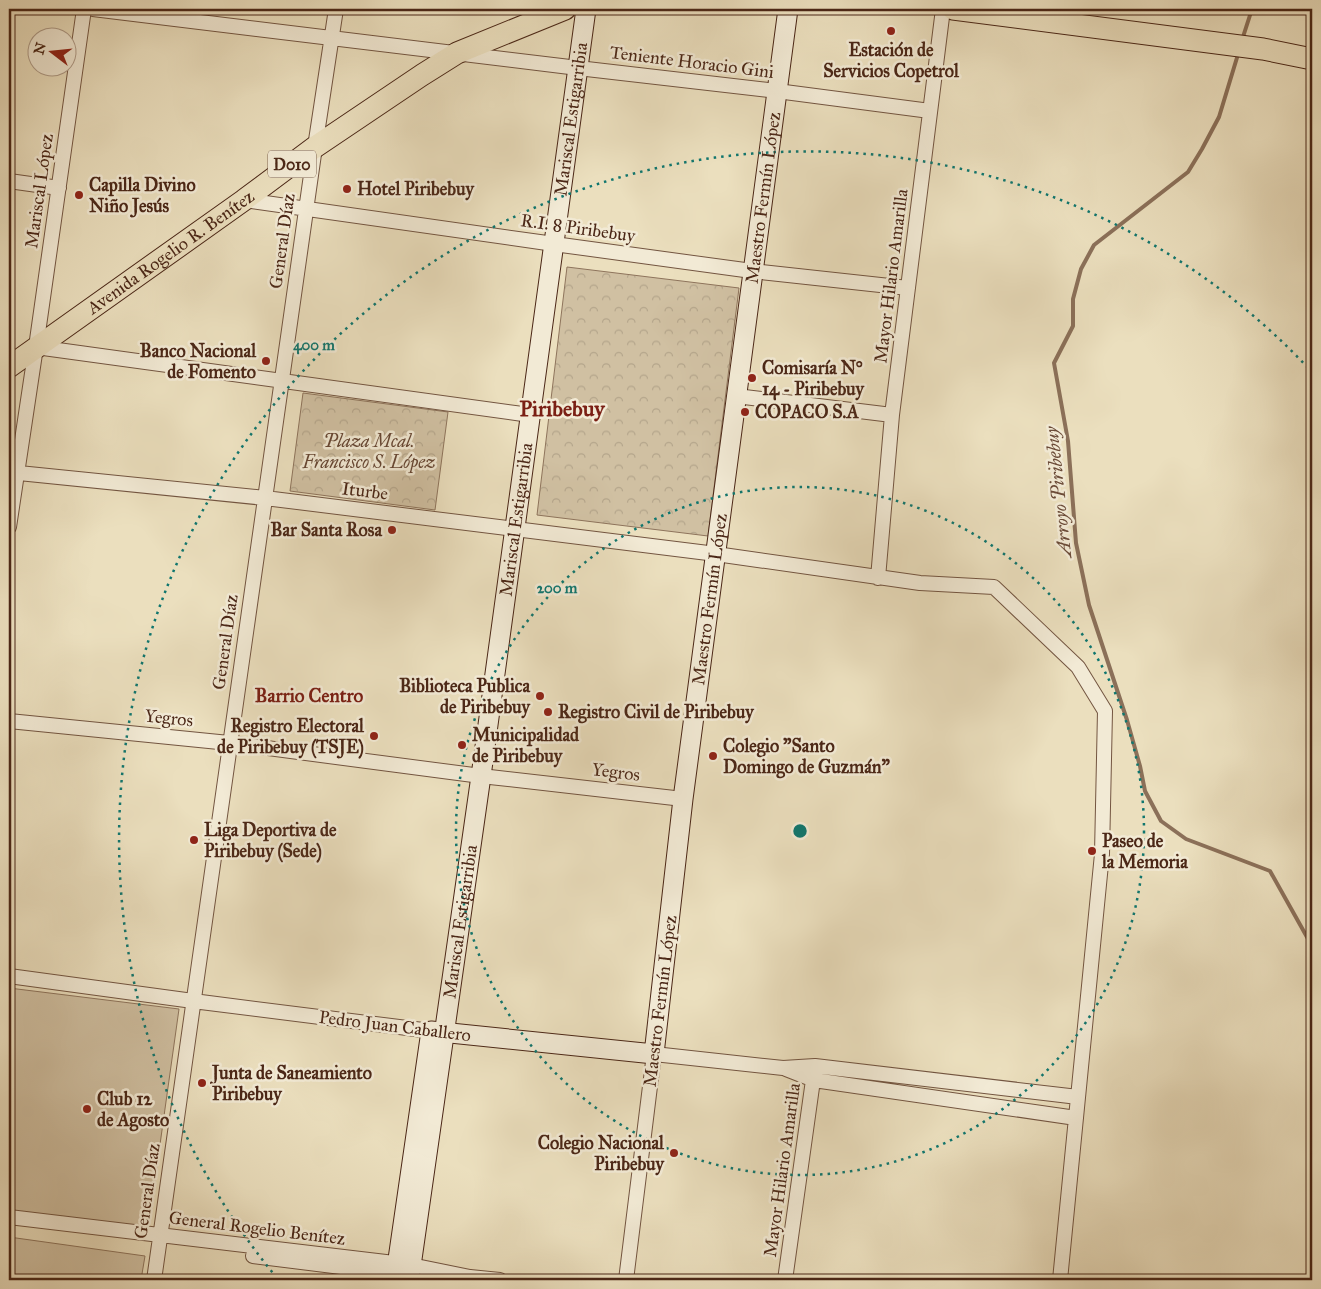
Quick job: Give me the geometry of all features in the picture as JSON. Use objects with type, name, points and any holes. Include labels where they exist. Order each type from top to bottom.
[{"type":"main road","name":"Avenida Rogelio R. Benítez","points":[[9,367],[244,200],[315,147],[422,75],[457,54],[565,9]]},
{"type":"main road","points":[[953,9],[1263,49],[1312,59]]},
{"type":"street","name":"Mariscal López","points":[[9,527],[13,472],[36,347],[84,9]]},
{"type":"street","name":"Teniente Horacio Gini","points":[[93,9],[930,111]]},
{"type":"street","name":"General Díaz","points":[[154,1280],[229,743],[336,9]]},
{"type":"street","name":"Mariscal Estigarribia","points":[[403,1273],[438,1032],[481,776],[586,9]]},
{"type":"street","name":"Maestro Fermín López","points":[[626,1280],[683,799],[788,9]]},
{"type":"street","name":"Mayor Hilario Amarilla","points":[[878,578],[892,415],[943,9]]},
{"type":"street","points":[[9,181],[59,188]]},
{"type":"street","name":"R.I. 8 Piribebuy","points":[[244,200],[752,271],[908,288]]},
{"type":"street","points":[[36,347],[530,415]]},
{"type":"street","points":[[736,396],[892,415]]},
{"type":"street","name":"Iturbe","points":[[13,472],[265,498],[716,554],[920,583],[994,587],[1078,667],[1105,711],[1102,854],[1060,1280]]},
{"type":"street","name":"Yegros","points":[[9,721],[229,743],[481,776],[683,799]]},
{"type":"street","name":"Pedro Juan Caballero","points":[[9,976],[438,1032],[783,1068]]},
{"type":"street","points":[[783,1068],[815,1066],[1078,1097]]},
{"type":"street","name":"Mayor Hilario Amarilla","points":[[785,1280],[815,1066]]},
{"type":"street","points":[[783,1068],[814,1080],[1076,1118]]},
{"type":"street","name":"General Rogelio Benítez","points":[[9,1217],[447,1280]]},
{"type":"street","name":"General Rogelio Benítez","points":[[9,1226],[159,1240]]},
{"type":"street","name":"General Rogelio Benítez","points":[[403,1273],[500,1280]]},
{"type":"green space","points":[[567,267],[739,288],[708,536],[537,515]]},
{"type":"green space","name":"Plaza Mcal. Francisco S. López","points":[[303,393],[448,412],[435,510],[290,491]]},
{"type":"green space","name":"Club 12 de Agosto","points":[[9,988],[179,1009],[148,1230],[9,1210]]},
{"type":"green space","points":[[9,1237],[145,1256],[141,1280],[9,1280]]},
{"type":"waterway","name":"Arroyo Piribebuy","points":[[1242,40],[1252,9]]},
{"type":"waterway","name":"Arroyo Piribebuy","points":[[1239,51],[1219,117],[1188,172],[1094,245],[1081,269],[1073,299],[1073,326],[1054,363],[1068,441],[1076,543],[1089,605],[1127,720],[1145,791],[1161,821],[1186,839],[1270,871],[1312,946]]},
{"type":"place","name":"Estación de Servicios Copetrol","points":[[891,31]]},
{"type":"place","name":"Hotel Piribebuy","points":[[347,189]]},
{"type":"place","name":"Capilla Divino Niño Jesús","points":[[79,195]]},
{"type":"place","name":"Banco Nacional de Fomento","points":[[266,361]]},
{"type":"place","name":"Comisaría N° 14 - Piribebuy","points":[[752,378]]},
{"type":"place","name":"COPACO S.A","points":[[745,412]]},
{"type":"place","name":"Bar Santa Rosa","points":[[392,530]]},
{"type":"place","name":"Biblioteca Publica de Piribebuy","points":[[540,696]]},
{"type":"place","name":"Registro Civil de Piribebuy","points":[[548,712]]},
{"type":"place","name":"Registro Electoral de Piribebuy (TSJE)","points":[[374,736]]},
{"type":"place","name":"Municipalidad de Piribebuy","points":[[462,745]]},
{"type":"place","name":"Colegio \"Santo Domingo de Guzmán\"","points":[[713,756]]},
{"type":"place","name":"Liga Deportiva de Piribebuy (Sede)","points":[[194,840]]},
{"type":"place","name":"Paseo de la Memoria","points":[[1092,851]]},
{"type":"place","name":"Junta de Saneamiento Piribebuy","points":[[202,1083]]},
{"type":"place","name":"Club 12 de Agosto","points":[[87,1109]]},
{"type":"place","name":"Colegio Nacional Piribebuy","points":[[674,1153]]},
{"type":"district","name":"Piribebuy","points":[[562,408]]},
{"type":"district","name":"Barrio Centro","points":[[309,695]]}]
